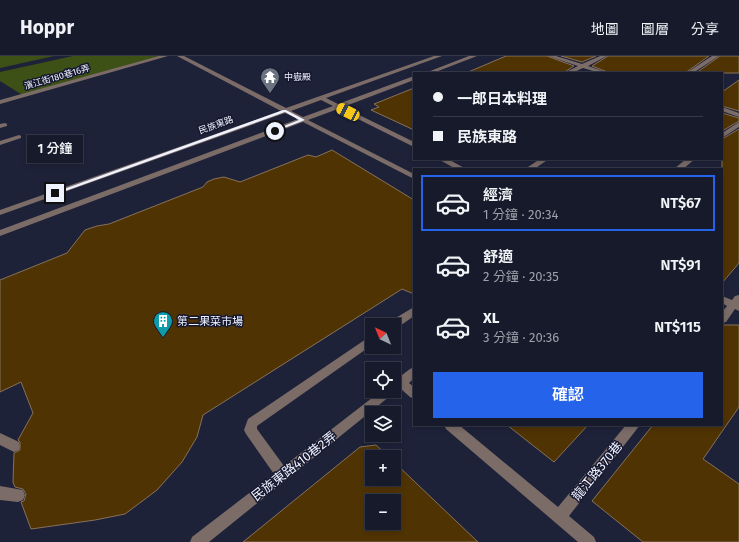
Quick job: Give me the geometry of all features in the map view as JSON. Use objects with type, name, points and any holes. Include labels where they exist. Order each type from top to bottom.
[{"type":"street","name":"濱江街180巷16弄","points":[[0,102],[165,56]]},
{"type":"street","points":[[180,56],[411,175]]},
{"type":"street","name":"民族東路","points":[[0,213],[439,56]]},
{"type":"street","points":[[431,72],[474,56]]},
{"type":"street","points":[[551,56],[603,72]]},
{"type":"street","points":[[569,72],[604,56]]},
{"type":"street","points":[[691,72],[716,56]]},
{"type":"street","points":[[0,233],[413,78]]},
{"type":"street","points":[[320,98],[413,144]]},
{"type":"street","points":[[723,109],[739,115]]},
{"type":"street","points":[[723,135],[739,124]]},
{"type":"street","points":[[0,143],[19,137]]},
{"type":"street","points":[[444,160],[460,168]]},
{"type":"street","points":[[531,168],[544,160]]},
{"type":"street","points":[[679,168],[691,160]]},
{"type":"street","points":[[723,299],[737,303],[723,318]]},
{"type":"street","points":[[401,320],[413,312]]},
{"type":"street","points":[[283,475],[250,430],[252,422],[365,344]]},
{"type":"street","name":"民族東路410巷2弄","points":[[401,382],[413,373]]},
{"type":"street","points":[[401,389],[413,394]]},
{"type":"street","name":"民族東路410巷2弄","points":[[197,542],[381,398]]},
{"type":"street","points":[[451,426],[589,542]]},
{"type":"street","name":"龍江路370巷","points":[[559,517],[633,426]]},
{"type":"street","points":[[0,439],[14,446]]},
{"type":"street","points":[[0,493],[18,495]]},
{"type":"green space","points":[[0,56],[54,56],[0,68]]},
{"type":"green space","points":[[73,56],[165,56],[24,96],[0,81],[0,72]]},
{"type":"building","points":[[506,56],[547,56],[574,66],[565,72],[468,72]]},
{"type":"building","points":[[561,56],[596,56],[582,62]]},
{"type":"building","points":[[608,56],[709,56],[686,72],[607,72],[592,66]]},
{"type":"building","points":[[720,56],[739,56],[739,73],[697,72]]},
{"type":"building","points":[[739,80],[739,111],[723,106],[723,91]]},
{"type":"building","points":[[413,88],[413,130],[371,110],[379,107],[374,104]]},
{"type":"building","points":[[723,113],[739,118],[739,121],[723,130]]},
{"type":"building","points":[[739,129],[739,263],[723,282],[722,160],[723,138]]},
{"type":"building","name":"第二果菜市場","points":[[332,150],[413,199],[413,294],[402,289],[203,415],[197,437],[182,462],[157,490],[125,514],[31,529],[21,502],[24,501],[26,494],[23,489],[15,487],[13,482],[14,453],[20,450],[20,442],[18,440],[33,413],[21,382],[0,392],[0,280],[67,253],[85,230],[109,224],[203,187],[207,182],[214,179],[224,177],[240,182],[308,155],[316,157]]},
{"type":"building","points":[[723,325],[739,325],[739,407],[703,459],[739,484],[739,542],[643,542],[592,501],[652,426],[723,426]]},
{"type":"building","points":[[508,426],[587,426],[554,462]]},
{"type":"building","points":[[376,445],[381,450],[365,450],[365,486],[401,486],[401,469],[478,542],[243,542],[360,447]]},
{"type":"place","name":"中嶽殿","points":[[270,94]]},
{"type":"place","name":"第二果菜市場","points":[[163,338]]},
{"type":"route","points":[[55,193],[285,111],[303,120],[275,131]]}]
